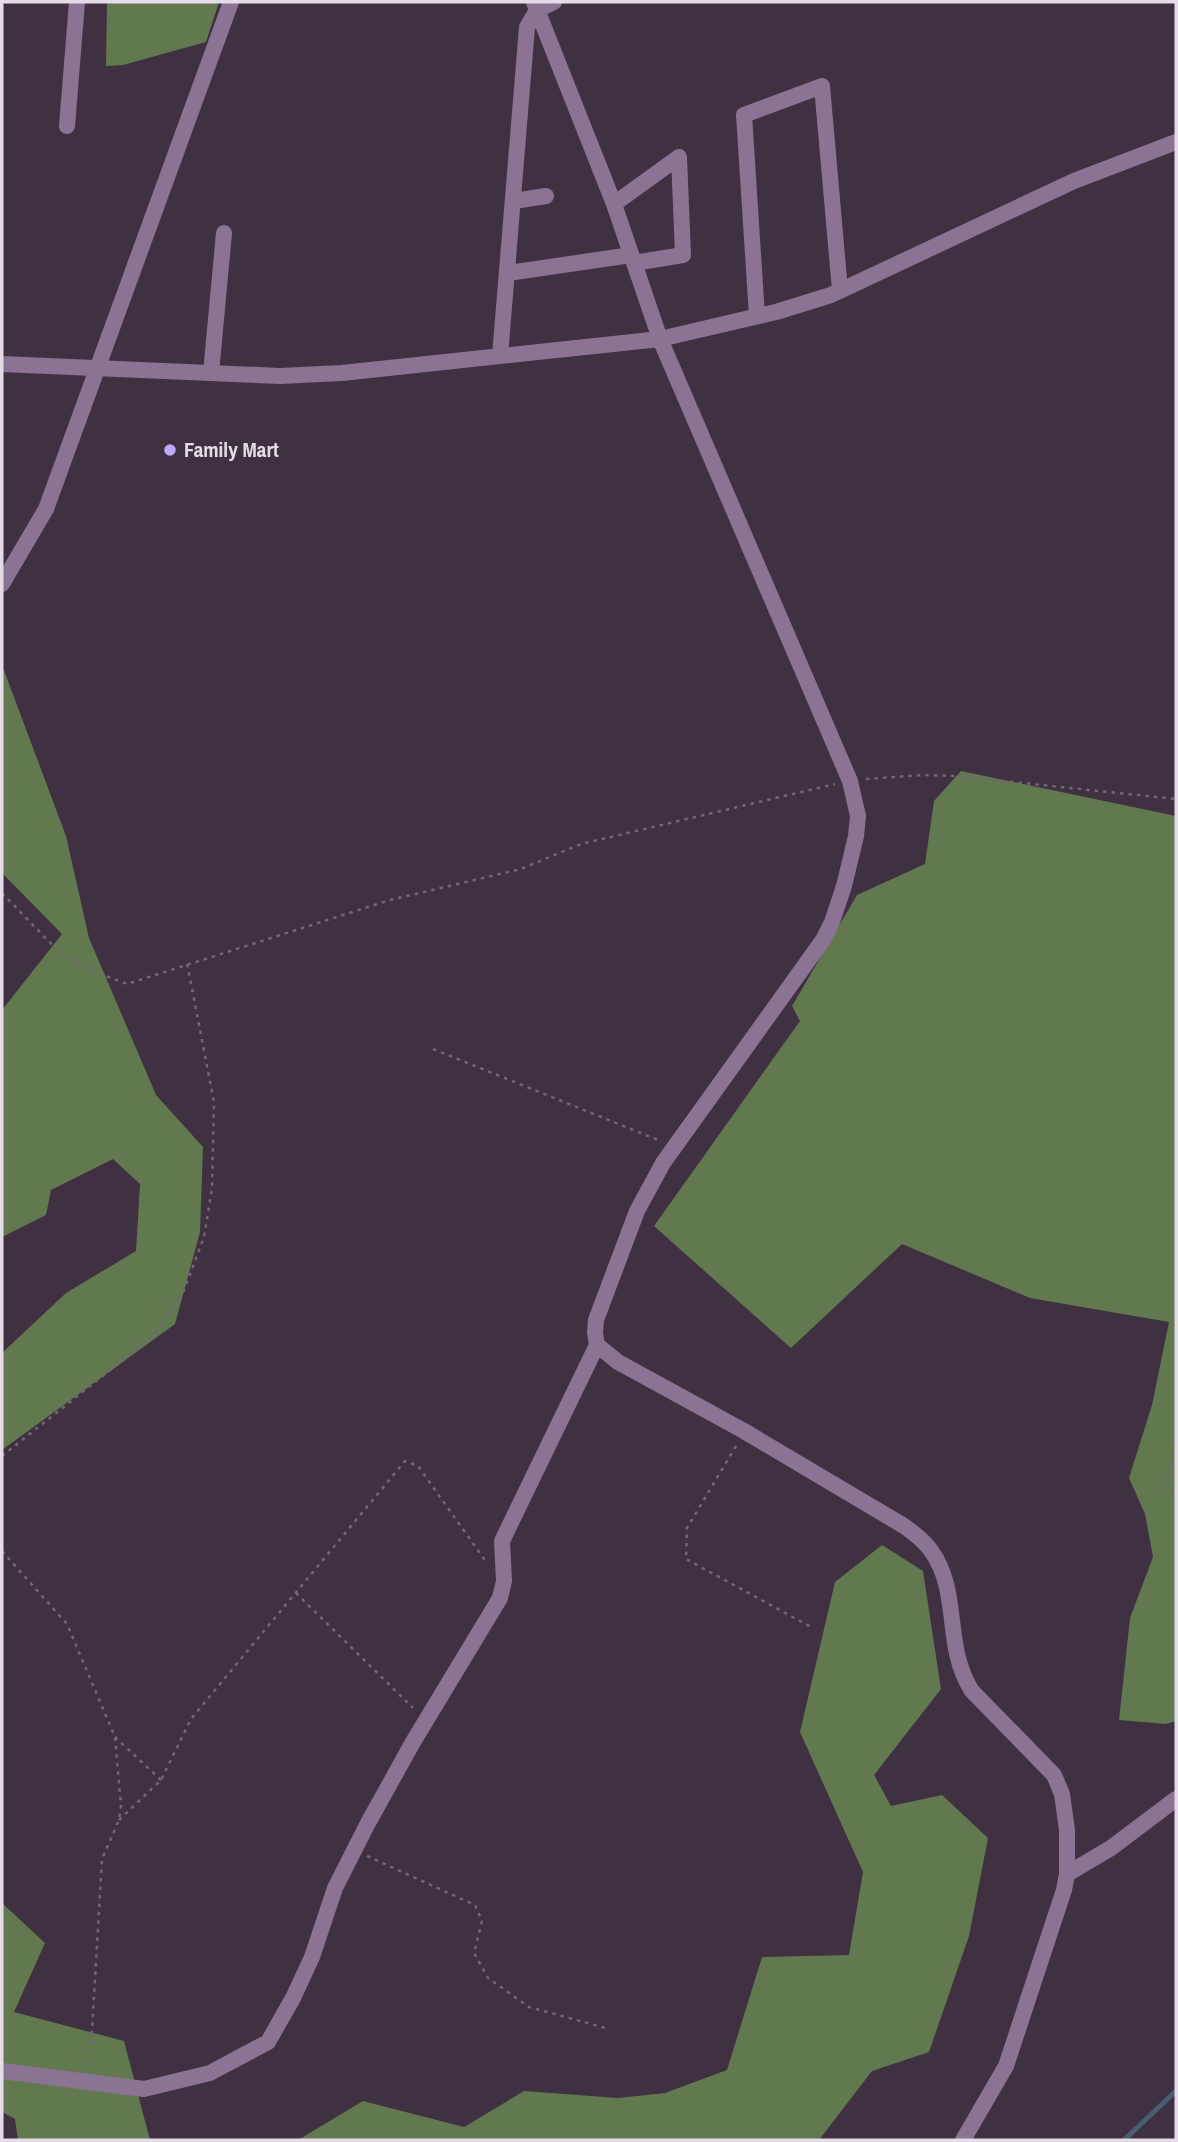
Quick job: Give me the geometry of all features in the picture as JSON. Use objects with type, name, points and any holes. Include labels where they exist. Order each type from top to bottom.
[{"type":"street","points":[[67,126],[77,2]]},
{"type":"street","points":[[2,584],[46,509],[231,2]]},
{"type":"street","points":[[536,6],[554,2]]},
{"type":"street","points":[[500,356],[527,27],[536,6]]},
{"type":"street","points":[[2,2071],[144,2090],[210,2073],[268,2042],[312,1957],[335,1888],[426,1722],[500,1598],[502,1541],[597,1345],[596,1320],[637,1211],[674,1146],[828,931],[844,886],[856,836],[858,816],[855,795],[660,339],[614,204],[536,6]]},
{"type":"street","points":[[757,317],[744,115],[822,86],[840,290]]},
{"type":"street","points":[[2,364],[280,376],[342,373],[660,339],[757,317],[840,290],[1074,181],[1176,142]]},
{"type":"street","points":[[508,273],[683,255],[680,157],[614,204]]},
{"type":"street","points":[[514,201],[546,195]]},
{"type":"street","points":[[211,373],[224,233]]},
{"type":"street","points":[[597,1345],[618,1362],[744,1431],[904,1526],[921,1539],[942,1570],[948,1591],[954,1649],[964,1680],[972,1692],[1054,1775],[1062,1794],[1067,1830],[1068,1874],[1006,2066],[963,2140]]},
{"type":"street","points":[[1068,1874],[1111,1848],[1176,1799]]},
{"type":"path","points":[[2,893],[61,954],[90,970],[127,984],[390,901],[521,869],[581,844],[850,781],[923,775],[955,776],[1176,799]]},
{"type":"path","points":[[2,1456],[153,1336],[183,1293],[204,1237],[211,1200],[214,1102],[187,963]]},
{"type":"path","points":[[433,1049],[674,1146]]},
{"type":"path","points":[[744,1431],[687,1528],[686,1559],[811,1627]]},
{"type":"path","points":[[1176,1445],[1165,1488],[1176,1496]]},
{"type":"path","points":[[119,1820],[161,1780],[191,1719],[405,1461],[418,1466],[485,1563],[503,1570]]},
{"type":"path","points":[[2,1551],[67,1624],[116,1737],[121,1805],[119,1820],[102,1859],[92,1991],[89,2083]]},
{"type":"path","points":[[296,1593],[426,1722]]},
{"type":"path","points":[[116,1737],[161,1780]]},
{"type":"path","points":[[355,1850],[475,1905],[481,1921],[474,1953],[488,1979],[529,2007],[610,2029]]},
{"type":"green space","points":[[107,2],[219,2],[206,42],[123,65],[106,66]]},
{"type":"green space","points":[[2,665],[66,836],[89,938],[156,1095],[203,1147],[200,1232],[175,1324],[2,1450],[2,1353],[66,1293],[136,1251],[140,1184],[113,1159],[51,1190],[46,1215],[2,1237],[2,1010],[62,934],[2,873]]},
{"type":"green space","points":[[961,771],[1176,816],[1176,1721],[1166,1724],[1119,1720],[1130,1618],[1153,1557],[1145,1514],[1129,1478],[1152,1405],[1169,1322],[1030,1298],[902,1244],[791,1348],[654,1226],[800,1021],[792,1006],[857,895],[925,864],[934,801]]},
{"type":"green space","points":[[882,1545],[923,1571],[941,1689],[874,1775],[891,1806],[942,1795],[988,1838],[969,1936],[929,2052],[872,2071],[819,2140],[298,2140],[363,2101],[464,2127],[524,2091],[618,2098],[665,2093],[727,2070],[762,1957],[849,1955],[863,1872],[800,1732],[835,1582]]},
{"type":"green space","points":[[2,1903],[45,1943],[14,2012],[124,2041],[150,2140],[18,2140],[15,2119],[2,2112]]},
{"type":"waterway","points":[[1124,2140],[1176,2091]]},
{"type":"place","name":"Family Mart","points":[[170,450]]}]
